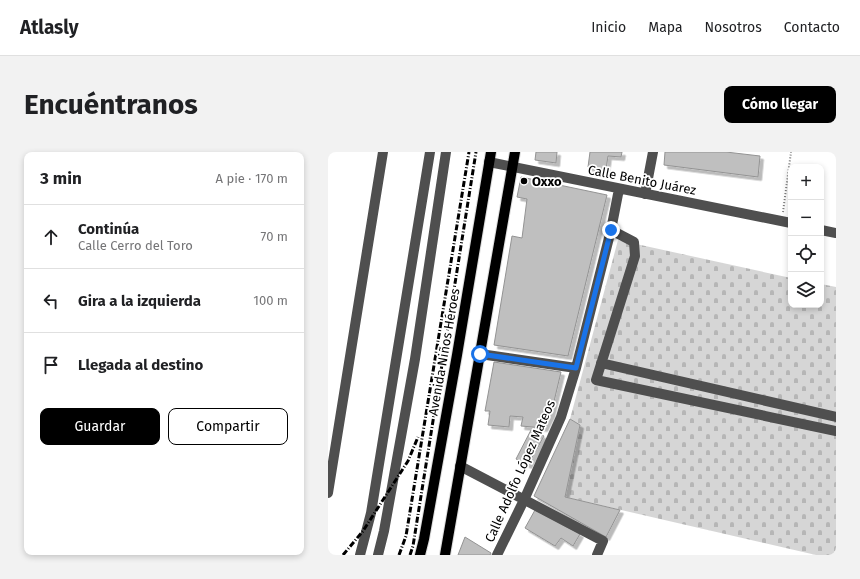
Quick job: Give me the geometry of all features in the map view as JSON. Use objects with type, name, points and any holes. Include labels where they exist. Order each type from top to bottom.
[{"type":"main road","points":[[445,555],[515,152]]},
{"type":"main road","name":"Avenida Niños Héroes","points":[[420,555],[455,370],[490,157]]},
{"type":"street","points":[[328,493],[383,152]]},
{"type":"street","points":[[360,555],[371,513],[430,152]]},
{"type":"street","points":[[378,555],[384,531],[415,359],[446,152]]},
{"type":"street","points":[[645,194],[653,152]]},
{"type":"street","name":"Calle Benito Juárez","points":[[490,157],[512,167],[786,222]]},
{"type":"street","name":"Calle Adolfo López Mateos","points":[[497,555],[524,500],[561,417],[576,368],[620,189]]},
{"type":"street","points":[[611,230],[634,242],[635,256],[596,380],[836,431]]},
{"type":"street","points":[[824,230],[836,232]]},
{"type":"street","points":[[480,354],[576,368]]},
{"type":"street","points":[[601,364],[836,417]]},
{"type":"street","points":[[460,466],[603,541],[596,555]]},
{"type":"path","points":[[786,222],[791,152]]},
{"type":"green space","points":[[618,240],[788,277],[788,308],[824,308],[824,285],[836,287],[836,555],[816,555],[565,497],[580,425],[570,419]]},
{"type":"building","points":[[536,152],[557,152],[556,163],[535,160]]},
{"type":"building","points":[[590,152],[622,152],[621,157],[608,156],[606,169],[588,167]]},
{"type":"building","points":[[665,152],[726,152],[760,156],[758,177],[664,165]]},
{"type":"building","points":[[521,177],[607,195],[568,356],[494,345],[512,236],[522,238],[527,199],[517,197]]},
{"type":"building","points":[[494,362],[561,372],[551,414],[544,428],[521,426],[523,417],[510,416],[509,427],[488,425],[490,411],[485,411]]},
{"type":"building","points":[[570,419],[580,425],[565,497],[620,510],[606,537],[534,496]]},
{"type":"building","points":[[531,430],[544,436],[528,465],[516,459]]},
{"type":"building","points":[[535,510],[580,534],[573,546],[561,538],[555,546],[525,528]]},
{"type":"building","points":[[465,537],[491,553],[490,555],[458,555]]},
{"type":"railway","points":[[399,555],[406,536],[469,152]]},
{"type":"railway","points":[[410,555],[413,546],[476,152]]},
{"type":"railway","points":[[343,555],[363,531],[408,461],[418,437]]},
{"type":"place","name":"Oxxo","points":[[524,181]]},
{"type":"route","points":[[480,354],[576,368],[611,230]]}]
